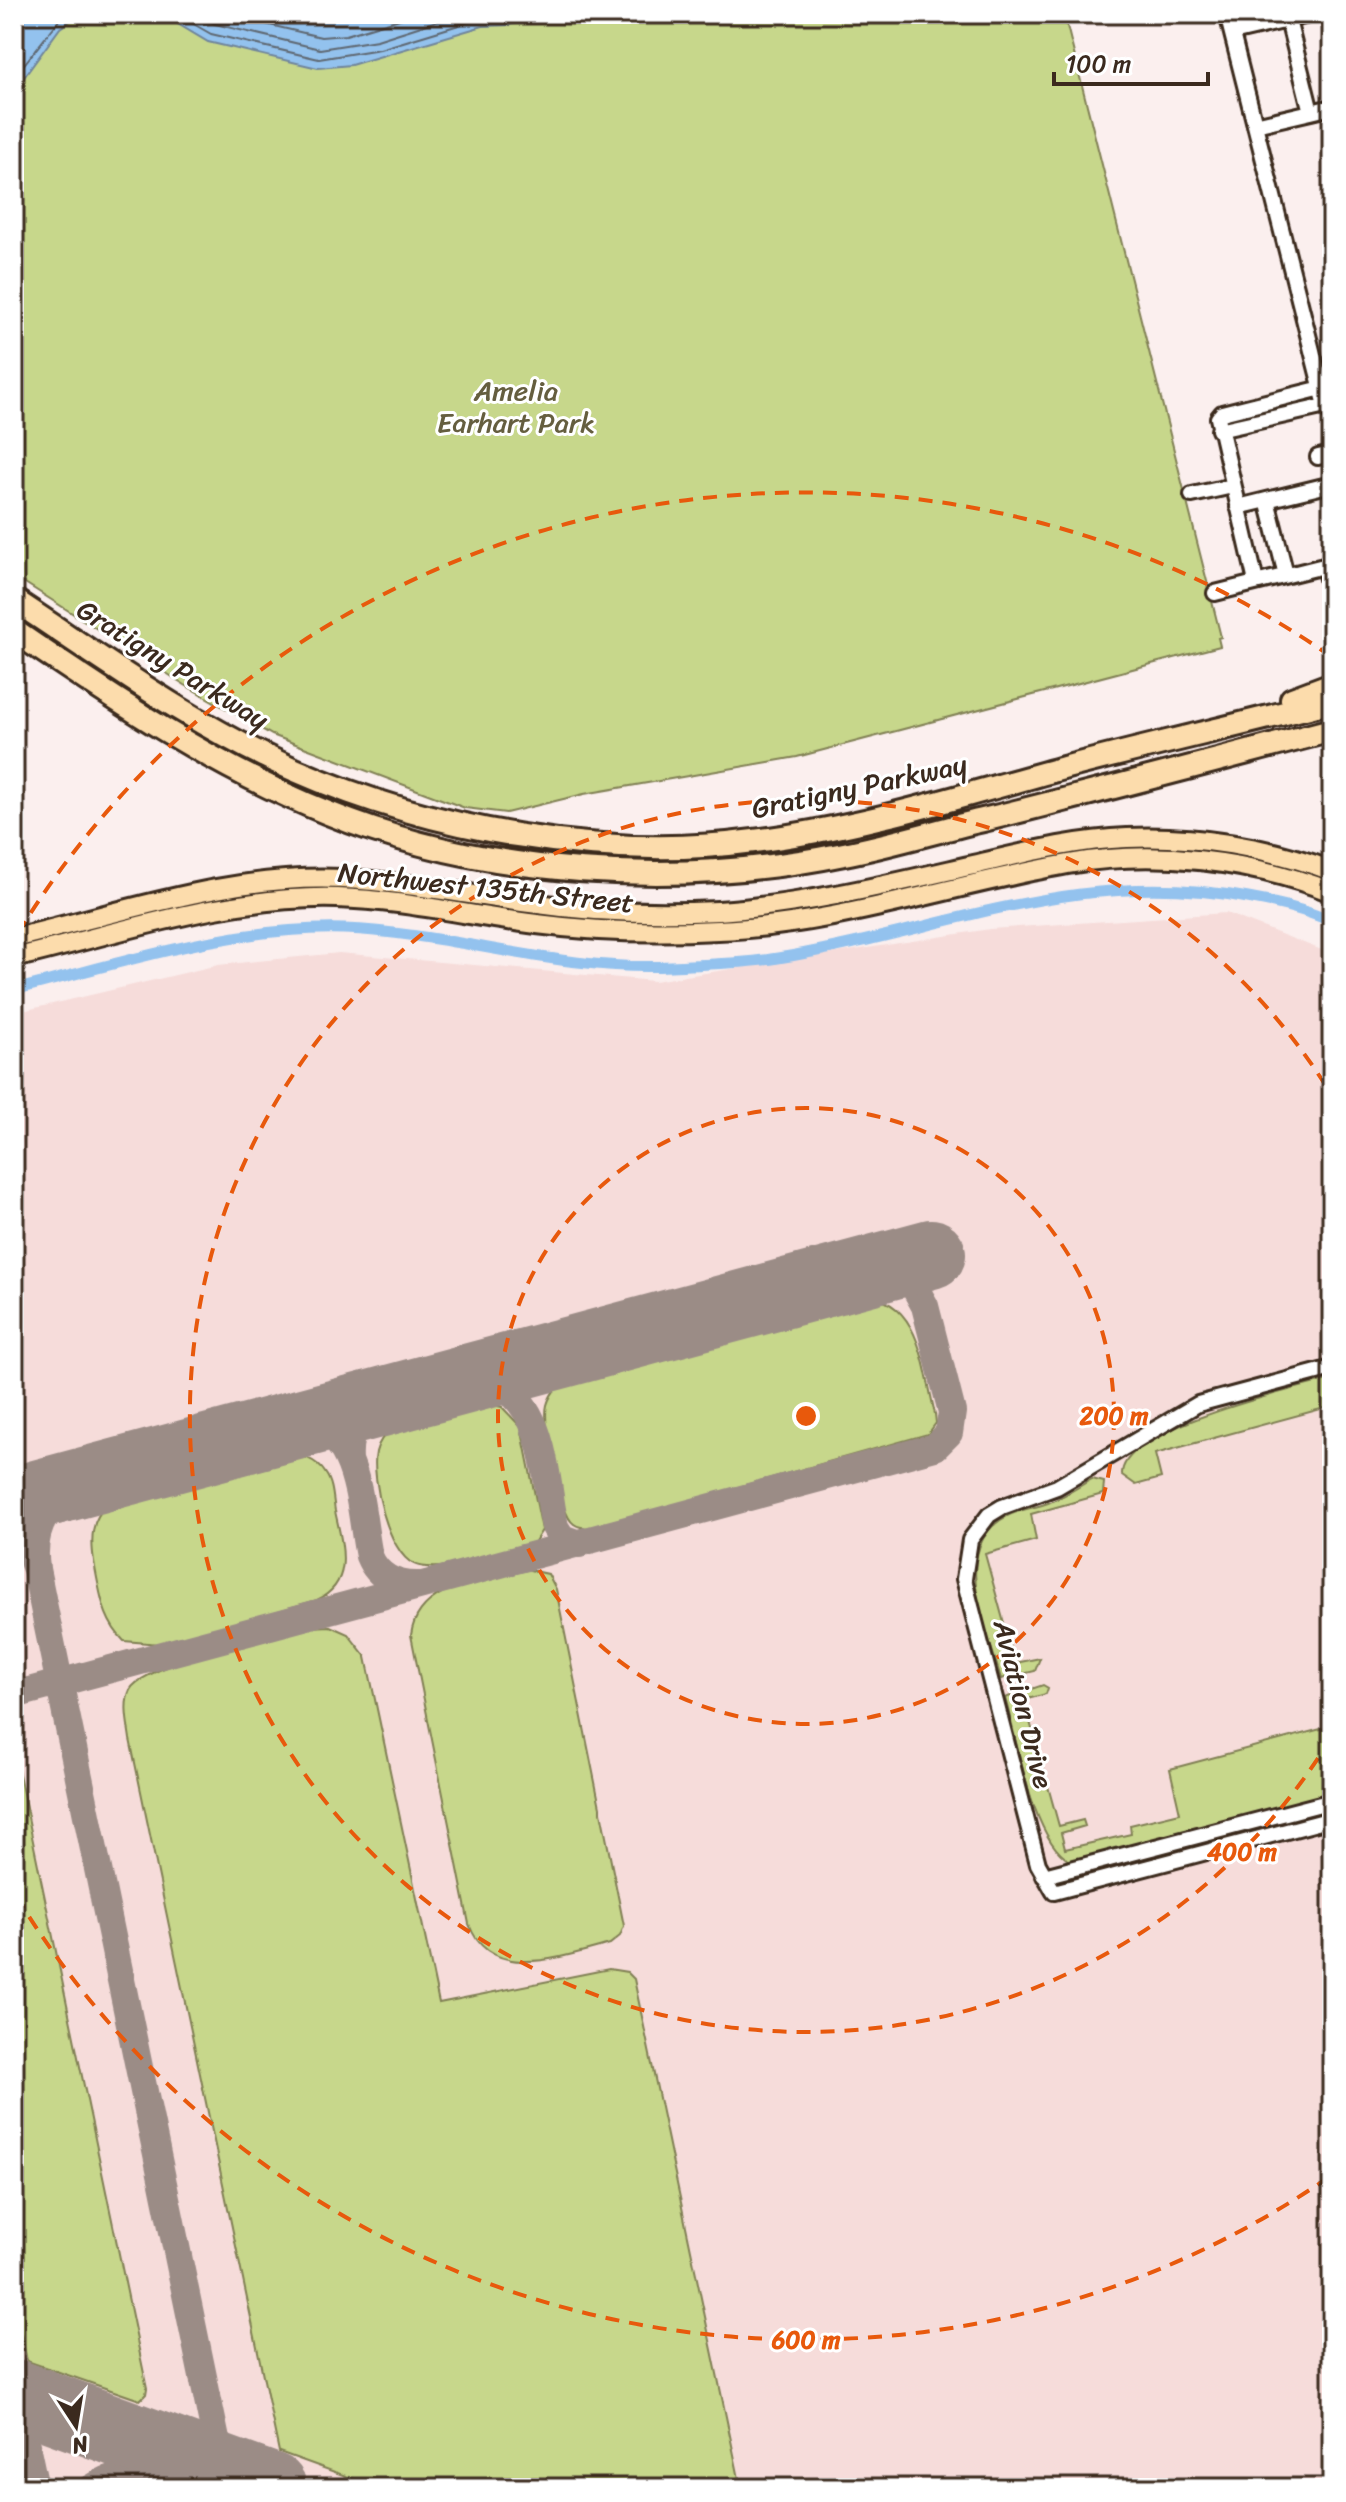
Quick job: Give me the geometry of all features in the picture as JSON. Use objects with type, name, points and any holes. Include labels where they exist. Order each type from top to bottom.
[{"type":"highway","name":"Gratigny Parkway","points":[[14,600],[223,736],[297,771],[388,805],[463,825],[562,841],[644,846],[766,840],[840,827],[1176,738],[1332,701]]},
{"type":"highway","name":"Gratigny Parkway","points":[[14,631],[191,748],[261,785],[332,815],[423,843],[493,858],[577,870],[672,874],[755,868],[844,854],[1224,760],[1332,730]]},
{"type":"highway","points":[[1176,738],[1232,716],[1332,684]]},
{"type":"highway","points":[[1224,760],[1332,745]]},
{"type":"main road","name":"Northwest 135th Street","points":[[14,938],[221,889],[297,879],[342,878],[595,911],[650,912],[715,911],[808,901],[1055,846],[1128,838],[1215,842],[1266,851],[1332,871]]},
{"type":"main road","name":"Northwest 135th Street","points":[[14,958],[223,908],[301,898],[380,901],[536,924],[652,932],[719,930],[811,921],[1067,864],[1137,858],[1212,861],[1261,870],[1332,892]]},
{"type":"street","points":[[1219,430],[1300,412],[1329,411],[1227,14]]},
{"type":"street","points":[[1232,33],[1313,14]]},
{"type":"street","points":[[1288,20],[1311,112]]},
{"type":"street","points":[[1255,125],[1332,107]]},
{"type":"street","points":[[1256,582],[1218,418],[1222,413],[1322,388]]},
{"type":"street","points":[[1295,394],[1300,412]]},
{"type":"street","points":[[1238,507],[1332,484]]},
{"type":"street","points":[[1192,495],[1233,486]]},
{"type":"street","points":[[1267,500],[1286,575]]},
{"type":"street","points":[[1215,593],[1328,565],[1332,600]]},
{"type":"street","name":"Aviation Drive","points":[[1332,1368],[1188,1409],[1057,1487],[1002,1507],[978,1527],[970,1540],[964,1579],[1038,1864],[1054,1892],[1332,1819]]},
{"type":"street","points":[[1044,1876],[1332,1801]]},
{"type":"shaded area","points":[[1226,913],[1332,954],[1332,2488],[14,2488],[14,1013],[218,965],[339,953],[654,981],[990,929]]},
{"type":"green space","name":"Amelia Earhart Park","points":[[14,14],[1064,14],[1221,637],[1218,638],[1220,646],[797,757],[584,794],[506,813],[465,808],[272,735],[185,685],[14,576]]},
{"type":"green space","points":[[861,1297],[881,1300],[896,1308],[916,1339],[935,1414],[936,1423],[928,1434],[592,1528],[576,1525],[568,1517],[553,1468],[546,1415],[551,1395],[567,1379],[576,1373]]},
{"type":"green space","points":[[1332,1379],[1332,1406],[1155,1454],[1161,1478],[1136,1485],[1122,1475],[1129,1458],[1149,1442],[1178,1427],[1248,1401]]},
{"type":"green space","points":[[475,1401],[502,1407],[521,1427],[542,1530],[534,1543],[491,1557],[440,1567],[414,1564],[396,1546],[383,1514],[376,1479],[377,1448],[390,1429],[401,1421],[432,1410]]},
{"type":"green space","points":[[282,1453],[313,1461],[328,1478],[342,1549],[343,1561],[337,1583],[317,1600],[160,1644],[124,1641],[112,1627],[105,1611],[95,1565],[92,1540],[97,1518],[104,1508],[127,1494]]},
{"type":"green space","points":[[1092,1479],[1104,1482],[1103,1494],[1031,1514],[1036,1540],[985,1554],[1015,1663],[1040,1658],[1035,1671],[1001,1679],[981,1615],[975,1569],[979,1548],[989,1530],[1007,1516],[1054,1501]]},
{"type":"green space","points":[[525,1569],[548,1574],[556,1589],[624,1926],[620,1936],[610,1944],[551,1959],[530,1961],[511,1960],[493,1954],[479,1943],[469,1924],[411,1635],[416,1618],[426,1604],[439,1594],[473,1581]]},
{"type":"green space","points":[[330,1626],[348,1634],[366,1657],[439,2003],[609,1969],[627,1972],[634,1979],[741,2488],[379,2488],[279,2452],[130,1739],[127,1701],[130,1690],[140,1680],[159,1670],[242,1644],[311,1627]]},
{"type":"green space","points":[[1043,1685],[1048,1688],[1046,1694],[1024,1700],[1059,1826],[1083,1820],[1085,1826],[1061,1833],[1065,1849],[1131,1834],[1130,1825],[1180,1813],[1170,1769],[1332,1726],[1332,1795],[1070,1861],[1057,1850],[1036,1811],[1005,1698]]},
{"type":"green space","points":[[14,1750],[147,2388],[140,2400],[27,2361],[14,2302]]},
{"type":"water","points":[[14,14],[80,14],[60,28],[14,91]]},
{"type":"water","points":[[147,14],[557,14],[508,25],[483,26],[351,65],[318,68],[208,42],[171,20]]},
{"type":"waterway","points":[[14,990],[177,948],[260,933],[302,930],[385,932],[588,963],[671,966],[778,958],[1011,906],[1126,890],[1186,890],[1248,898],[1291,907],[1332,922]]},
{"type":"taxiway","points":[[14,1695],[935,1447],[949,1433],[952,1412],[925,1306],[914,1286],[892,1265]]},
{"type":"taxiway","points":[[475,1377],[498,1384],[515,1397],[528,1414],[543,1458],[555,1527],[562,1538],[579,1544]]},
{"type":"taxiway","points":[[349,1459],[350,1439],[357,1424],[385,1402]]},
{"type":"taxiway","points":[[296,1425],[317,1428],[333,1438],[345,1453],[359,1493],[373,1564],[389,1579],[420,1585]]},
{"type":"taxiway","points":[[36,1568],[36,1539],[45,1516],[62,1497],[87,1482]]},
{"type":"taxiway","points":[[14,1534],[29,1551],[36,1569],[226,2488]]},
{"type":"taxiway","points":[[14,2388],[35,2488]]},
{"type":"taxiway","points":[[92,2488],[112,2478],[153,2469],[196,2471],[260,2484]]},
{"type":"runway","points":[[14,1501],[931,1254]]},
{"type":"runway","points":[[14,2394],[272,2488]]}]
